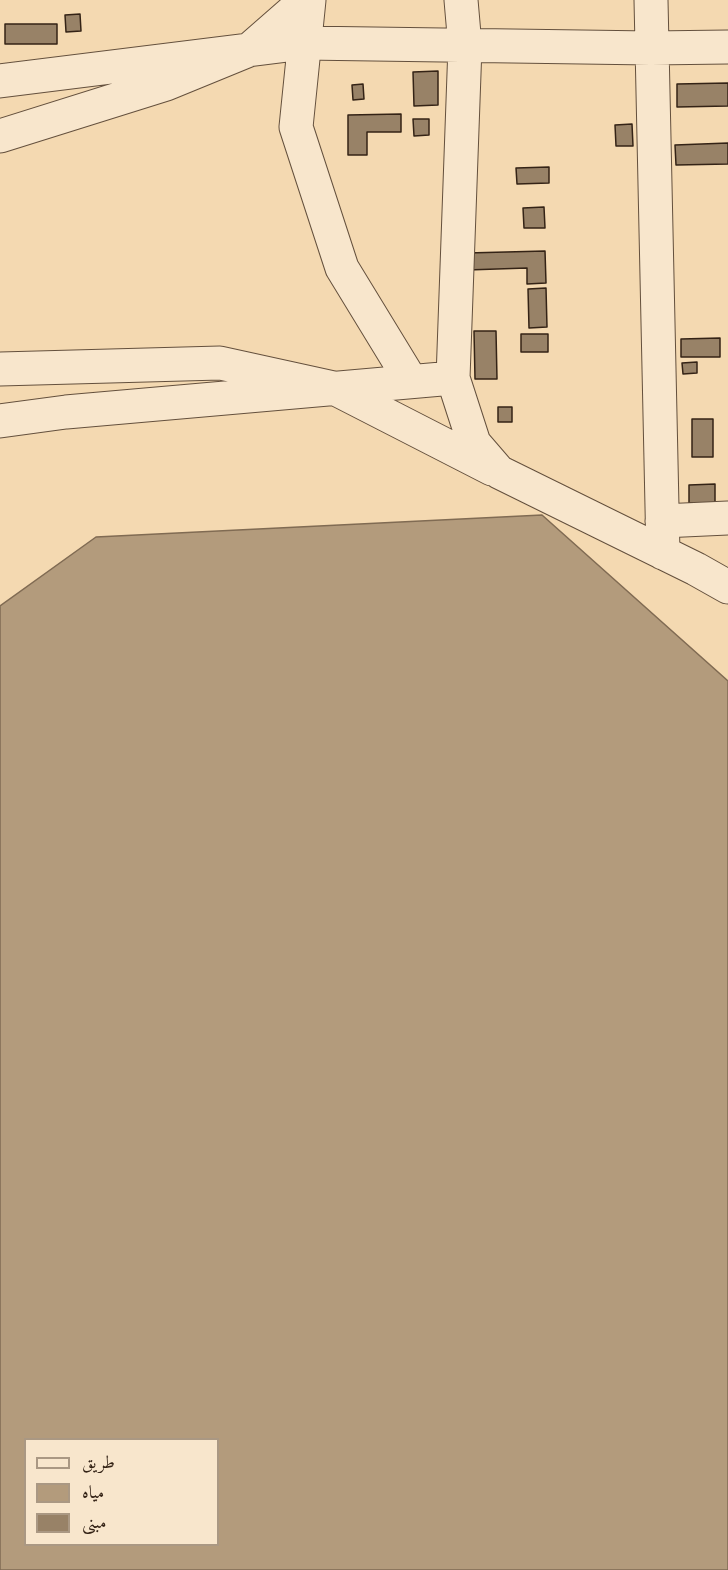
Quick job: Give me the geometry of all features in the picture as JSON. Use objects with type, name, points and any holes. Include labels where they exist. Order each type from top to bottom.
[{"type":"street","points":[[308,0],[296,127],[342,268],[411,381]]},
{"type":"street","points":[[0,136],[166,84],[249,50],[308,0]]},
{"type":"street","points":[[461,0],[465,46],[453,378],[474,443],[499,472]]},
{"type":"street","points":[[651,0],[663,553]]},
{"type":"street","points":[[0,81],[304,43],[728,47]]},
{"type":"street","points":[[0,369],[220,363],[334,388],[728,587]]},
{"type":"street","points":[[0,421],[66,412],[453,378]]},
{"type":"street","points":[[662,521],[728,518]]},
{"type":"water","points":[[542,515],[728,681],[728,1570],[0,1570],[0,606],[96,537]]},
{"type":"building","points":[[80,14],[81,31],[66,32],[65,15]]},
{"type":"building","points":[[5,24],[57,24],[57,44],[5,44]]},
{"type":"building","points":[[438,71],[438,105],[414,106],[413,72]]},
{"type":"building","points":[[728,83],[728,106],[677,107],[677,84]]},
{"type":"building","points":[[363,84],[364,99],[353,100],[352,85]]},
{"type":"building","points":[[401,114],[401,132],[367,132],[367,155],[348,155],[348,115]]},
{"type":"building","points":[[413,119],[429,119],[429,135],[414,136]]},
{"type":"building","points":[[632,124],[633,146],[616,146],[615,125]]},
{"type":"building","points":[[728,143],[728,164],[676,165],[675,145]]},
{"type":"building","points":[[549,167],[549,183],[517,184],[516,168]]},
{"type":"building","points":[[544,207],[545,228],[524,228],[523,208]]},
{"type":"building","points":[[545,251],[546,283],[527,284],[527,268],[467,270],[467,253]]},
{"type":"building","points":[[546,288],[547,327],[529,328],[528,289]]},
{"type":"building","points":[[474,331],[496,331],[497,379],[475,379]]},
{"type":"building","points":[[521,334],[548,334],[548,352],[521,352]]},
{"type":"building","points":[[720,338],[720,357],[681,357],[681,339]]},
{"type":"building","points":[[697,362],[697,373],[683,374],[682,363]]},
{"type":"building","points":[[498,407],[512,407],[512,422],[498,422]]},
{"type":"building","points":[[692,419],[713,419],[713,457],[692,457]]},
{"type":"building","points":[[715,484],[715,503],[689,503],[689,485]]}]
